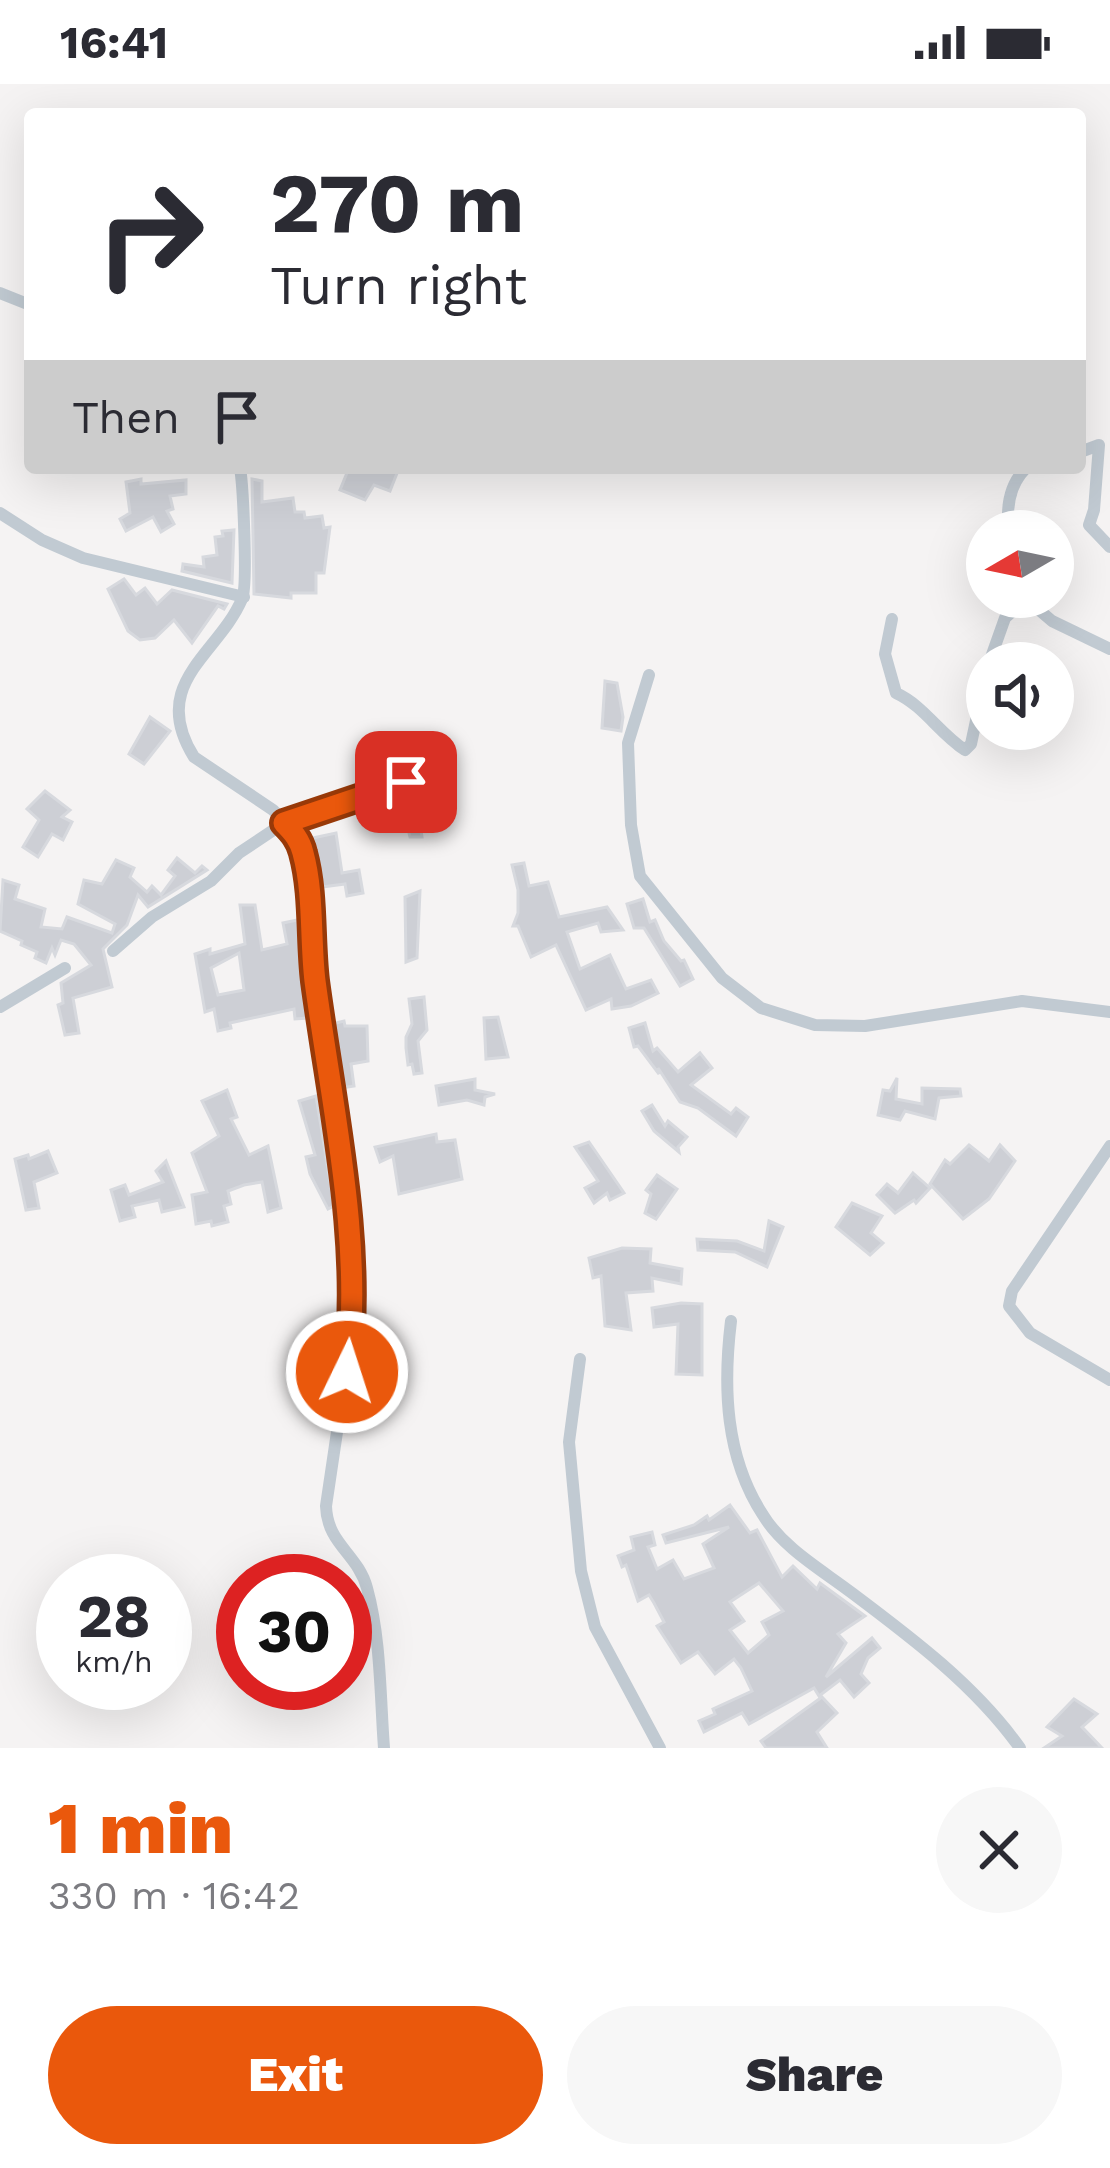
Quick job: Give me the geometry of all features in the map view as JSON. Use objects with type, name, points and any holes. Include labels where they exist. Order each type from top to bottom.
[{"type":"street","points":[[1086,450],[1099,445],[1089,525],[1110,547]]},
{"type":"street","points":[[240,474],[244,597],[190,671],[180,706],[182,725],[194,757],[273,810],[296,834],[304,855],[348,1231],[352,1331],[326,1526],[366,1582],[375,1629],[384,1748]]},
{"type":"street","points":[[1007,510],[1020,474]]},
{"type":"street","points":[[0,513],[42,540],[83,558],[244,597]]},
{"type":"street","points":[[1048,618],[1110,649]]},
{"type":"street","points":[[892,619],[886,654],[896,692],[915,702],[950,740],[966,749]]},
{"type":"street","points":[[650,674],[628,743],[631,825],[640,876],[722,978],[760,1008],[815,1025],[865,1026],[1022,1001],[1110,1012]]},
{"type":"street","points":[[113,952],[152,917],[211,880],[239,853],[284,823],[406,782],[405,771]]},
{"type":"street","points":[[0,1007],[65,968]]},
{"type":"street","points":[[1110,1146],[1012,1291],[1009,1306],[1030,1333],[1110,1380]]},
{"type":"street","points":[[731,1321],[727,1408],[746,1484],[764,1518],[786,1543],[983,1702],[1020,1748]]},
{"type":"street","points":[[580,1358],[569,1442],[581,1571],[595,1628],[660,1748]]},
{"type":"building","points":[[347,474],[397,474],[390,491],[374,485],[365,500],[340,490]]},
{"type":"building","points":[[141,479],[141,484],[186,480],[186,494],[170,496],[173,509],[167,511],[174,524],[161,532],[153,517],[126,531],[120,519],[130,513],[126,482]]},
{"type":"building","points":[[252,479],[262,481],[262,502],[293,498],[295,512],[304,512],[305,518],[322,516],[324,528],[330,527],[324,573],[316,573],[316,593],[291,593],[291,598],[254,594]]},
{"type":"building","points":[[234,530],[232,583],[182,571],[183,564],[204,567],[203,557],[217,555],[215,537]]},
{"type":"building","points":[[124,579],[136,595],[145,588],[157,604],[172,590],[227,604],[224,609],[218,606],[192,643],[174,620],[155,638],[140,640],[128,631],[108,589]]},
{"type":"building","points":[[605,681],[617,683],[621,731],[602,728]]},
{"type":"building","points":[[150,717],[170,731],[144,764],[129,754]]},
{"type":"building","points":[[425,780],[427,798],[417,800],[422,837],[410,837],[400,795]]},
{"type":"building","points":[[45,791],[70,810],[62,817],[72,822],[63,840],[52,834],[38,857],[23,847],[39,820],[27,809]]},
{"type":"building","points":[[336,833],[342,873],[359,870],[363,893],[347,896],[345,884],[322,887],[313,838]]},
{"type":"building","points":[[177,858],[195,873],[202,866],[207,870],[148,907],[138,895],[127,925],[103,949],[112,987],[73,998],[79,1033],[65,1035],[58,1005],[63,1003],[61,983],[91,965],[74,944],[61,940],[46,963],[35,958],[37,952],[21,945],[22,941],[0,931],[3,880],[19,885],[15,899],[45,909],[41,927],[62,929],[67,917],[112,933],[115,924],[78,904],[84,880],[102,884],[116,860],[134,868],[130,877],[147,892],[152,886],[161,895],[175,876],[168,870]]},
{"type":"building","points":[[524,863],[529,886],[548,882],[559,917],[607,907],[623,930],[601,932],[598,923],[567,932],[580,969],[610,955],[626,989],[651,980],[658,993],[631,1006],[612,1009],[611,999],[586,1010],[556,945],[531,957],[518,926],[513,926],[518,890],[512,865]]},
{"type":"building","points":[[420,891],[417,958],[406,962],[405,897]]},
{"type":"building","points":[[643,899],[650,922],[655,920],[664,941],[684,960],[693,979],[680,986],[644,928],[634,928],[627,904]]},
{"type":"building","points":[[240,905],[255,905],[262,950],[287,944],[283,923],[297,920],[308,1018],[295,1019],[294,1009],[230,1023],[231,1028],[218,1031],[214,1009],[205,1012],[195,954],[245,944]],"holes":[[[239,953],[244,990],[218,995],[211,968]]]},
{"type":"building","points":[[424,997],[427,1030],[418,1041],[422,1073],[414,1074],[406,1048],[412,1024],[409,999]]},
{"type":"building","points":[[498,1017],[508,1057],[486,1059],[484,1018]]},
{"type":"building","points":[[344,1021],[345,1026],[367,1026],[368,1061],[351,1064],[354,1086],[341,1088],[332,1024]]},
{"type":"building","points":[[645,1023],[653,1051],[657,1048],[678,1072],[700,1053],[712,1068],[691,1085],[731,1114],[736,1108],[748,1117],[736,1136],[698,1108],[680,1102],[658,1068],[659,1074],[638,1046],[634,1047],[629,1028]]},
{"type":"building","points":[[897,1078],[896,1099],[922,1104],[922,1088],[960,1089],[961,1096],[939,1098],[935,1119],[905,1111],[900,1120],[878,1115],[883,1090],[890,1091]]},
{"type":"building","points":[[475,1079],[475,1090],[495,1094],[485,1097],[484,1105],[467,1100],[439,1105],[436,1086]]},
{"type":"building","points":[[227,1090],[237,1117],[231,1119],[249,1155],[268,1146],[281,1208],[268,1212],[262,1182],[244,1185],[228,1191],[231,1204],[224,1206],[228,1222],[196,1224],[192,1195],[207,1192],[192,1153],[219,1136],[202,1101]]},
{"type":"building","points":[[316,1096],[334,1206],[328,1209],[310,1174],[306,1157],[315,1155],[299,1101]]},
{"type":"building","points":[[652,1105],[665,1126],[668,1121],[687,1137],[679,1152],[654,1131],[642,1111]]},
{"type":"building","points":[[436,1134],[437,1142],[455,1140],[462,1179],[399,1194],[393,1156],[380,1162],[375,1147]]},
{"type":"building","points":[[589,1142],[624,1193],[610,1200],[607,1193],[594,1203],[585,1188],[598,1181],[575,1147]]},
{"type":"building","points":[[969,1145],[989,1161],[1000,1145],[1015,1161],[989,1199],[963,1219],[930,1184],[945,1160],[950,1164]]},
{"type":"building","points":[[48,1151],[57,1173],[34,1182],[39,1208],[26,1210],[15,1159]]},
{"type":"building","points":[[166,1161],[184,1207],[162,1212],[159,1200],[132,1206],[135,1217],[120,1221],[111,1190],[125,1185],[129,1195],[163,1182],[156,1171]]},
{"type":"building","points":[[913,1173],[930,1188],[916,1203],[895,1213],[877,1195],[887,1184],[898,1193]]},
{"type":"building","points":[[657,1175],[677,1189],[656,1219],[645,1213],[651,1194],[646,1190]]},
{"type":"building","points":[[852,1203],[882,1216],[871,1233],[883,1243],[870,1255],[836,1227]]},
{"type":"building","points":[[769,1221],[783,1227],[767,1267],[735,1252],[698,1250],[697,1239],[737,1241],[764,1251]]},
{"type":"building","points":[[622,1248],[651,1249],[650,1263],[682,1269],[681,1284],[652,1278],[653,1291],[626,1293],[631,1330],[605,1326],[601,1276],[593,1278],[589,1258]]},
{"type":"building","points":[[702,1304],[702,1375],[676,1374],[678,1324],[654,1327],[652,1308]]},
{"type":"building","points":[[730,1505],[750,1533],[757,1530],[782,1577],[793,1566],[817,1589],[820,1583],[865,1616],[838,1634],[846,1643],[826,1677],[872,1638],[880,1648],[868,1658],[861,1674],[869,1683],[854,1697],[840,1680],[819,1696],[814,1688],[749,1724],[742,1713],[704,1732],[699,1721],[715,1714],[713,1709],[752,1691],[741,1668],[734,1659],[715,1674],[698,1652],[681,1663],[657,1626],[664,1622],[654,1603],[649,1595],[638,1601],[626,1565],[622,1567],[618,1556],[634,1550],[631,1537],[652,1532],[655,1545],[648,1547],[657,1569],[673,1560],[684,1579],[714,1568],[703,1544],[729,1527],[666,1543],[663,1535],[707,1516],[709,1520]],"holes":[[[759,1583],[783,1611],[762,1622],[769,1635],[748,1653],[730,1630],[744,1621],[730,1602]]]},
{"type":"building","points":[[822,1697],[837,1713],[817,1732],[827,1748],[766,1748],[761,1741]]},
{"type":"building","points":[[1074,1699],[1097,1714],[1082,1727],[1102,1748],[1044,1748],[1062,1736],[1047,1727]]},
{"type":"route","points":[[347,1372],[352,1331],[348,1231],[304,855],[296,834],[284,823],[406,782]]}]
